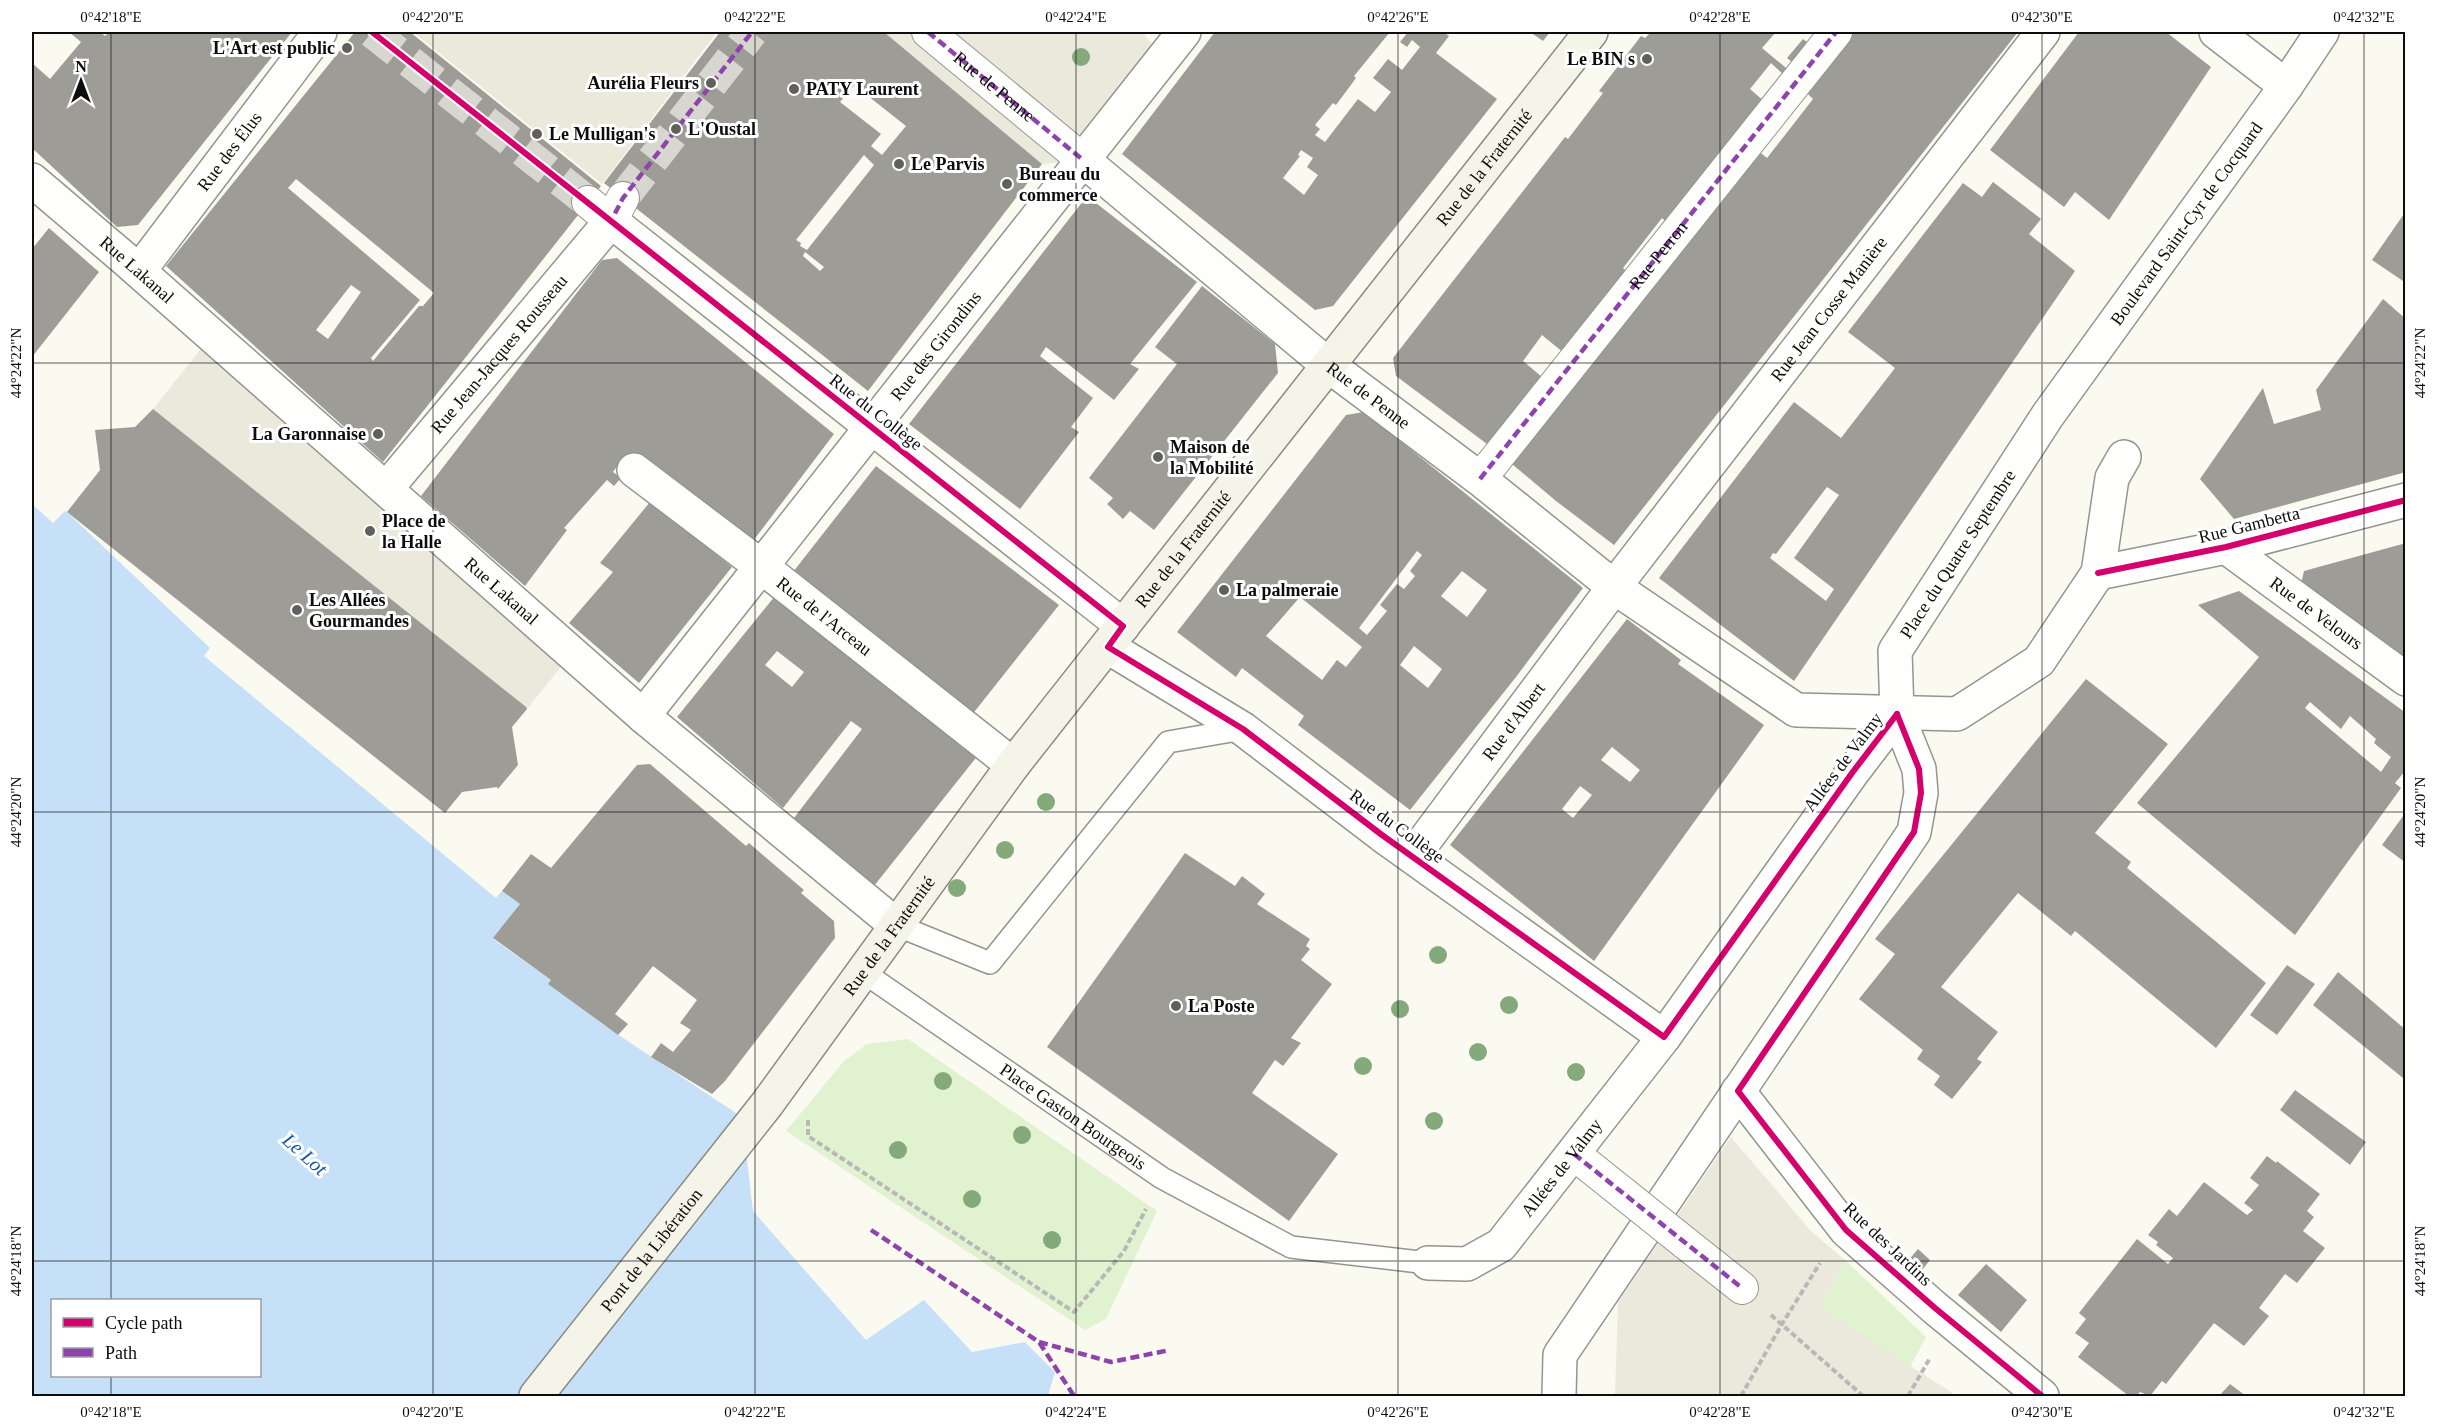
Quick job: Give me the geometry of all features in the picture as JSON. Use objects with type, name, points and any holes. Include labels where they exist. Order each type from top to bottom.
[{"type":"main road","name":"Rue de la Fraternité","points":[[767,1104],[1013,765],[1591,32]]},
{"type":"main road","name":"Pont de la Libération","points":[[536,1396],[767,1104]]},
{"type":"street","name":"Rue des Élus","points":[[139,271],[320,32]]},
{"type":"street","name":"Rue de Penne","points":[[928,32],[1328,364],[1480,479],[1614,587],[1796,710],[1837,712]]},
{"type":"street","name":"Rue des Girondins","points":[[643,716],[1184,32]]},
{"type":"street","name":"Rue Perron","points":[[1480,479],[1836,32]]},
{"type":"street","name":"Rue Jean Cosse Manière","points":[[1614,587],[2043,32]]},
{"type":"street","points":[[2216,32],[2286,86]]},
{"type":"street","name":"Boulevard Saint-Cyr de Cocquard","points":[[2048,415],[2286,86],[2322,32]]},
{"type":"street","name":"Rue Lakanal","points":[[32,180],[139,271],[643,716],[896,925]]},
{"type":"street","name":"Rue du Collège","points":[[607,207],[1116,636],[1382,835],[1664,1037]]},
{"type":"street","name":"Rue Jean-Jacques Rousseau","points":[[386,489],[607,207]]},
{"type":"street","name":"Place du Quatre Septembre","points":[[1897,714],[1895,651],[2048,415]]},
{"type":"street","points":[[1897,714],[1956,714],[2039,661],[2098,573],[2112,478],[2124,458]]},
{"type":"street","name":"Rue de l'Arceau","points":[[634,470],[762,567],[1013,765]]},
{"type":"street","name":"Rue Gambetta","points":[[2098,573],[2226,547],[2406,500]]},
{"type":"street","name":"Rue de Velours","points":[[2226,547],[2406,680]]},
{"type":"street","name":"Rue d'Albert","points":[[1413,856],[1614,587]]},
{"type":"street","name":"Allées de Valmy","points":[[1837,712],[1897,714]]},
{"type":"street","name":"Allées de Valmy","points":[[1428,1263],[1467,1264],[1501,1245],[1664,1037],[1852,773],[1897,714]]},
{"type":"street","name":"Allées de Valmy","points":[[1559,1396],[1560,1355],[1914,832],[1921,793],[1919,769],[1897,714]]},
{"type":"street","name":"Rue des Jardins","points":[[1738,1091],[1846,1230],[1935,1308],[2042,1396]]},
{"type":"street","points":[[1574,1154],[1742,1288]]},
{"type":"lane","points":[[896,925],[990,963],[1167,742],[1243,729]]},
{"type":"lane","name":"Place Gaston Bourgeois","points":[[863,972],[1162,1178],[1291,1247]]},
{"type":"lane","name":"Allées de Valmy","points":[[1291,1247],[1428,1263]]},
{"type":"path","points":[[793,1068],[807,1103],[808,1136],[1074,1312],[1124,1251],[1162,1178]]},
{"type":"path","points":[[1741,1396],[1824,1257]]},
{"type":"path","points":[[1742,1288],[1863,1396]]},
{"type":"path","points":[[1908,1396],[1930,1356]]},
{"type":"green space","points":[[908,1039],[1157,1211],[1106,1319],[1085,1330],[786,1131],[844,1061],[867,1044]]},
{"type":"green space","points":[[1845,1260],[1926,1337],[1910,1367],[1819,1307]]},
{"type":"shaded area","points":[[413,32],[717,32],[602,184]]},
{"type":"shaded area","points":[[884,32],[1142,32],[1163,58],[1083,160],[1042,164]]},
{"type":"shaded area","name":"Place de la Halle","points":[[212,335],[572,653],[527,709],[153,409]]},
{"type":"shaded area","points":[[1731,1137],[1811,1231],[1845,1260],[1819,1307],[1957,1396],[1615,1396],[1618,1302]]},
{"type":"water","name":"Le Lot","points":[[32,504],[53,523],[65,511],[67,512],[210,648],[204,656],[496,898],[502,891],[520,904],[493,939],[551,980],[549,984],[605,1026],[742,1117],[753,1211],[866,1340],[924,1300],[972,1352],[1025,1342],[1055,1372],[1048,1396],[32,1396]]},
{"type":"building","points":[[69,32],[100,32],[105,36],[109,32],[292,32],[138,225],[117,227],[32,148],[32,63],[50,79],[81,42]]},
{"type":"building","points":[[355,32],[410,32],[601,186],[383,462],[166,266]],"holes":[[[296,179],[434,293],[423,306],[419,306],[373,361],[371,358],[420,300],[288,188]],[[351,285],[361,292],[328,339],[316,330]]]},
{"type":"building","points":[[720,32],[884,32],[1042,164],[868,391],[604,183]],"holes":[[[854,85],[906,126],[882,155],[871,146],[881,134],[840,102]],[[864,155],[874,165],[807,250],[796,240]],[[805,252],[824,267],[820,271],[803,256]]]},
{"type":"building","points":[[1215,32],[1390,32],[1354,76],[1356,78],[1336,105],[1333,103],[1315,125],[1320,129],[1315,135],[1325,142],[1358,99],[1375,112],[1391,92],[1373,78],[1388,59],[1402,70],[1420,47],[1412,40],[1407,47],[1400,42],[1408,32],[1443,32],[1449,36],[1436,53],[1497,99],[1333,306],[1315,310],[1122,154]],"holes":[[[1301,150],[1313,158],[1307,167],[1318,175],[1304,195],[1283,178],[1300,156],[1298,155]]]},
{"type":"building","points":[[1530,32],[1550,32],[1543,41]]},
{"type":"building","points":[[1651,32],[1776,32],[1762,48],[1792,73],[1787,78],[1771,63],[1750,89],[1766,103],[1751,145],[1767,158],[1813,99],[1807,93],[1843,32],[2018,32],[1614,545],[1506,459],[1670,226],[1662,218],[1623,268],[1633,276],[1570,358],[1542,335],[1523,361],[1549,383],[1495,450],[1396,376],[1393,358],[1565,137],[1568,139],[1603,93],[1599,91],[1641,36],[1645,38]]},
{"type":"building","points":[[2079,32],[2166,32],[2211,67],[2109,220],[2075,192],[2064,207],[1990,150]]},
{"type":"building","points":[[1803,39],[1813,47],[1797,66],[1787,58]]},
{"type":"building","points":[[1993,182],[2041,219],[2029,234],[2075,271],[1794,681],[1659,578],[1794,402],[1841,438],[1895,368],[1848,332],[1963,183],[1982,197]],"holes":[[[1827,487],[1839,495],[1794,558],[1834,589],[1826,601],[1770,558],[1773,553],[1776,554]]]},
{"type":"building","points":[[1087,196],[1197,282],[1130,364],[1139,369],[1114,400],[1046,347],[1040,356],[1093,398],[1071,427],[1079,432],[1020,509],[909,424]]},
{"type":"building","points":[[2406,211],[2406,283],[2372,260]]},
{"type":"building","points":[[49,228],[99,272],[32,357],[32,249]]},
{"type":"building","points":[[617,258],[834,434],[750,545],[632,453],[632,462],[625,456],[613,472],[621,478],[614,486],[607,480],[564,528],[567,530],[525,586],[421,496],[602,260]]},
{"type":"building","points":[[1202,286],[1275,344],[1278,373],[1154,530],[1130,511],[1123,519],[1107,504],[1113,498],[1089,478],[1177,364],[1155,347]]},
{"type":"building","points":[[2383,299],[2406,319],[2406,472],[2234,519],[2200,479],[2263,388],[2274,424],[2321,410],[2316,390]]},
{"type":"building","name":"Les Allées Gourmandes","points":[[153,409],[526,707],[527,709],[512,727],[518,765],[498,789],[497,787],[462,792],[445,813],[67,512],[100,470],[95,430],[135,427]]},
{"type":"building","points":[[1364,412],[1583,588],[1516,677],[1410,810],[1298,725],[1304,716],[1242,668],[1236,677],[1177,632],[1346,415]],"holes":[[[1417,551],[1422,555],[1410,571],[1415,576],[1404,589],[1397,584],[1380,605],[1387,611],[1367,635],[1359,628]],[[1462,571],[1487,590],[1467,617],[1441,596]],[[1300,597],[1362,647],[1346,667],[1337,660],[1322,680],[1266,636]],[[1414,646],[1442,669],[1428,688],[1400,665]]]},
{"type":"building","points":[[876,466],[1059,605],[971,716],[793,572]]},
{"type":"building","points":[[650,502],[732,567],[639,683],[569,623],[613,572],[600,563]]},
{"type":"building","points":[[2406,543],[2406,661],[2301,584],[2304,571]]},
{"type":"building","points":[[2239,591],[2406,713],[2406,770],[2395,783],[2401,788],[2295,935],[2137,803],[2259,657],[2198,605]],"holes":[[[2310,702],[2341,729],[2350,716],[2376,739],[2374,743],[2391,757],[2381,772],[2305,708]]]},
{"type":"building","points":[[775,596],[979,754],[874,886],[794,818],[862,729],[851,721],[783,808],[677,717]],"holes":[[[777,651],[804,672],[792,687],[765,665]]]},
{"type":"building","points":[[1627,619],[1681,660],[1678,664],[1764,725],[1594,961],[1450,845]],"holes":[[[1612,747],[1640,770],[1630,782],[1601,760]],[[1580,786],[1592,795],[1573,818],[1562,809]]]},
{"type":"building","points":[[2086,679],[2168,744],[2095,833],[2131,862],[2127,868],[2266,983],[2216,1048],[2075,931],[2071,936],[2018,893],[1941,987],[1998,1032],[1977,1059],[1982,1062],[1952,1099],[1934,1085],[1940,1076],[1917,1059],[1923,1050],[1859,999],[1895,954],[1875,939]]},
{"type":"building","points":[[650,764],[746,846],[749,843],[804,890],[801,893],[834,921],[835,938],[725,1081],[712,1094],[651,1057],[661,1043],[673,1052],[691,1030],[680,1023],[697,1000],[653,966],[615,1014],[628,1024],[618,1035],[548,984],[551,980],[493,938],[520,904],[502,891],[531,854],[551,868],[637,765]]},
{"type":"building","points":[[2406,812],[2406,863],[2382,845]]},
{"type":"building","name":"La Poste","points":[[1185,853],[1235,886],[1242,876],[1265,894],[1257,904],[1310,939],[1306,946],[1310,949],[1301,960],[1332,984],[1291,1038],[1301,1043],[1283,1066],[1275,1060],[1252,1093],[1338,1154],[1289,1221],[1047,1047]]},
{"type":"building","points":[[2287,965],[2315,984],[2277,1035],[2250,1015]]},
{"type":"building","points":[[2338,972],[2406,1030],[2406,1075],[2403,1078],[2313,1005]]},
{"type":"building","points":[[2295,1090],[2366,1142],[2350,1165],[2280,1110]]},
{"type":"building","points":[[2267,1156],[2320,1194],[2307,1211],[2314,1217],[2303,1231],[2325,1248],[2297,1283],[2285,1274],[2259,1308],[2269,1316],[2244,1346],[2214,1323],[2166,1384],[2162,1381],[2150,1396],[2140,1392],[2136,1396],[2129,1396],[2078,1357],[2089,1343],[2075,1333],[2086,1319],[2079,1313],[2137,1239],[2168,1264],[2173,1258],[2156,1245],[2158,1242],[2148,1235],[2169,1209],[2177,1216],[2204,1182],[2247,1215],[2253,1210],[2244,1203],[2259,1185],[2250,1178]]},
{"type":"building","points":[[1918,1249],[1930,1260],[1919,1274],[1907,1262]]},
{"type":"building","points":[[1986,1264],[2027,1300],[2001,1332],[1958,1295]]},
{"type":"building","points":[[2230,1384],[2246,1396],[2219,1396]]},
{"type":"tunnel","points":[[372,32],[588,202]]},
{"type":"tunnel","points":[[623,198],[752,32]]},
{"type":"marked path","points":[[607,218],[611,221],[623,198],[752,32]]},
{"type":"marked path","points":[[928,32],[1083,160]]},
{"type":"marked path","points":[[1480,479],[1836,32]]},
{"type":"marked path","points":[[1574,1154],[1742,1288]]},
{"type":"marked path","points":[[871,1230],[1039,1342],[1074,1396]]},
{"type":"marked path","points":[[1039,1342],[1111,1362],[1170,1350]]},
{"type":"cycle path","points":[[372,32],[1123,626],[1108,647],[1243,729],[1382,835],[1664,1037],[1852,773],[1897,714]]},
{"type":"cycle path","points":[[2098,573],[2226,547],[2406,500]]},
{"type":"cycle path","points":[[1897,714],[1919,769],[1921,793],[1914,832],[1738,1091],[1846,1230],[1935,1308],[2042,1396]]},
{"type":"place","name":"L'Art est public","points":[[347,48]]},
{"type":"place","name":"Le BIN s","points":[[1647,59]]},
{"type":"place","name":"Aurélia Fleurs","points":[[711,83]]},
{"type":"place","name":"PATY Laurent","points":[[794,89]]},
{"type":"place","name":"L'Oustal","points":[[676,129]]},
{"type":"place","name":"Le Mulligan's","points":[[537,134]]},
{"type":"place","name":"Le Parvis","points":[[899,164]]},
{"type":"place","name":"Bureau du commerce","points":[[1007,184]]},
{"type":"place","name":"La Garonnaise","points":[[378,434]]},
{"type":"place","name":"Maison de la Mobilité","points":[[1158,457]]},
{"type":"place","name":"Place de la Halle","points":[[370,531]]},
{"type":"place","name":"La palmeraie","points":[[1224,590]]},
{"type":"place","name":"Les Allées Gourmandes","points":[[297,610]]},
{"type":"place","name":"La Poste","points":[[1176,1006]]}]
